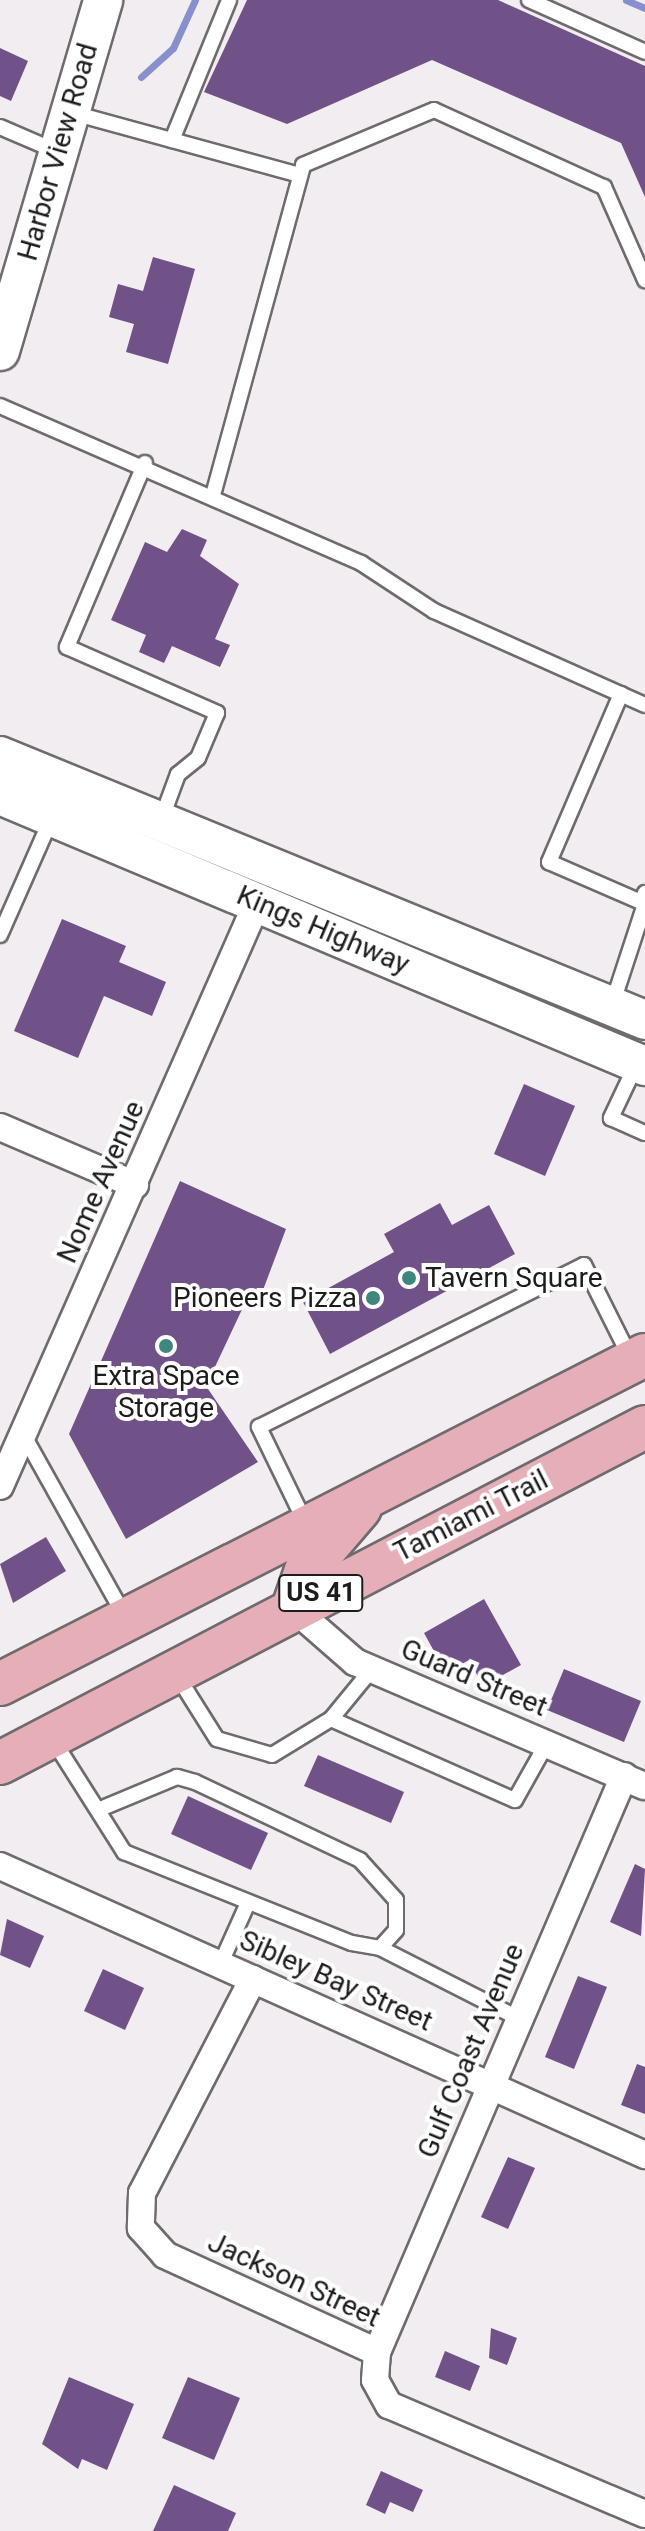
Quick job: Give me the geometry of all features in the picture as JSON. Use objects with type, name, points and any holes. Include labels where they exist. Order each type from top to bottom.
[{"type":"main road","name":"Harbor View Road","points":[[0,351],[103,0]]},
{"type":"main road","name":"Kings Highway","points":[[0,756],[628,1013]]},
{"type":"main road","name":"Kings Highway","points":[[0,795],[641,1064]]},
{"type":"main road","points":[[595,1045],[628,1013]]},
{"type":"main road","name":"US 41","points":[[0,1684],[307,1524],[638,1358]]},
{"type":"main road","name":"Tamiami Trail","points":[[0,1763],[645,1427]]},
{"type":"main road","points":[[293,1608],[319,1552],[377,1489]]},
{"type":"main road","points":[[0,1657],[46,1660]]},
{"type":"street","name":"Nome Avenue","points":[[2,1478],[135,1185],[257,903]]},
{"type":"street","points":[[0,1127],[135,1185]]},
{"type":"street","name":"Guard Street","points":[[293,1608],[327,1643],[372,1669],[634,1781]]},
{"type":"street","name":"Gulf Coast Avenue","points":[[377,2352],[520,2019],[634,1781]]},
{"type":"street","name":"Sibley Bay Street","points":[[0,1866],[645,2155]]},
{"type":"street","name":"Jackson Street","points":[[253,1979],[142,2193],[141,2228],[165,2255],[377,2352],[375,2380],[389,2405],[645,2514]]},
{"type":"lane","points":[[172,140],[229,0]]},
{"type":"lane","points":[[529,0],[645,52]]},
{"type":"lane","points":[[213,495],[303,165],[434,110],[604,187],[645,280]]},
{"type":"lane","points":[[70,112],[300,175]]},
{"type":"lane","points":[[0,127],[59,152]]},
{"type":"lane","points":[[0,406],[145,463],[361,563],[434,611],[645,705]]},
{"type":"lane","points":[[145,463],[67,647],[217,713],[198,758],[178,774],[161,821]]},
{"type":"lane","points":[[621,694],[549,862],[644,899],[628,1013]]},
{"type":"lane","points":[[0,935],[52,817]]},
{"type":"lane","points":[[641,1064],[611,1118],[645,1133]]},
{"type":"lane","points":[[307,1524],[259,1427],[584,1265],[638,1358]]},
{"type":"lane","points":[[23,1434],[126,1619]]},
{"type":"lane","points":[[174,1671],[217,1739],[242,1751],[272,1755],[331,1719],[372,1669]]},
{"type":"lane","points":[[331,1719],[515,1800],[547,1743]]},
{"type":"lane","points":[[51,1736],[100,1809],[124,1852],[247,1905],[380,1948],[520,2019]]},
{"type":"lane","points":[[100,1809],[177,1777],[360,1860],[396,1900],[396,1930],[380,1948]]},
{"type":"lane","points":[[220,1965],[247,1905]]},
{"type":"building","points":[[247,0],[498,0],[645,66],[645,197],[621,143],[432,60],[287,124],[204,92]]},
{"type":"building","points":[[0,48],[28,61],[11,101],[0,96]]},
{"type":"building","points":[[153,257],[195,269],[168,364],[126,352],[134,324],[109,317],[118,284],[143,291]]},
{"type":"building","points":[[182,529],[207,540],[200,556],[239,584],[215,639],[230,645],[220,667],[172,646],[164,663],[139,652],[146,635],[111,620],[145,542],[167,552]]},
{"type":"building","points":[[62,919],[126,946],[119,962],[166,982],[152,1016],[104,996],[78,1058],[14,1031]]},
{"type":"building","points":[[524,1084],[575,1106],[545,1176],[494,1154]]},
{"type":"building","name":"Extra Space Storage","points":[[180,1181],[286,1229],[257,1306],[246,1301],[206,1386],[258,1462],[126,1539],[69,1434]]},
{"type":"building","name":"Tavern Square","points":[[440,1203],[452,1225],[489,1205],[515,1254],[330,1354],[303,1302],[394,1252],[384,1234]]},
{"type":"building","points":[[46,1537],[66,1571],[13,1603],[0,1564]]},
{"type":"building","points":[[484,1599],[521,1665],[483,1686],[469,1660],[446,1673],[424,1633]]},
{"type":"building","points":[[564,1669],[641,1701],[624,1742],[547,1710]]},
{"type":"building","points":[[318,1755],[404,1792],[391,1823],[304,1786]]},
{"type":"building","points":[[188,1796],[268,1833],[251,1870],[171,1834]]},
{"type":"building","points":[[635,1864],[645,1869],[641,1936],[610,1922]]},
{"type":"building","points":[[7,1919],[44,1936],[30,1968],[0,1955]]},
{"type":"building","points":[[103,1969],[144,1988],[125,2030],[84,2011]]},
{"type":"building","points":[[578,1976],[607,1987],[574,2069],[545,2057]]},
{"type":"building","points":[[637,2064],[645,2067],[645,2114],[621,2105]]},
{"type":"building","points":[[508,2157],[535,2168],[508,2229],[481,2217]]},
{"type":"building","points":[[491,2328],[517,2338],[507,2365],[489,2358]]},
{"type":"building","points":[[445,2351],[480,2366],[470,2391],[435,2377]]},
{"type":"building","points":[[69,2377],[134,2404],[107,2470],[82,2459],[78,2469],[42,2444]]},
{"type":"building","points":[[188,2377],[240,2398],[214,2460],[162,2438]]},
{"type":"building","points":[[381,2471],[423,2490],[413,2512],[390,2502],[385,2514],[366,2505]]},
{"type":"building","points":[[174,2485],[236,2513],[228,2531],[153,2531]]},
{"type":"waterway","points":[[141,77],[173,48],[195,0]]},
{"type":"waterway","points":[[626,0],[645,8]]},
{"type":"place","name":"Tavern Square","points":[[409,1278]]},
{"type":"place","name":"Pioneers Pizza","points":[[373,1298]]},
{"type":"place","name":"Extra Space Storage","points":[[166,1346]]}]
